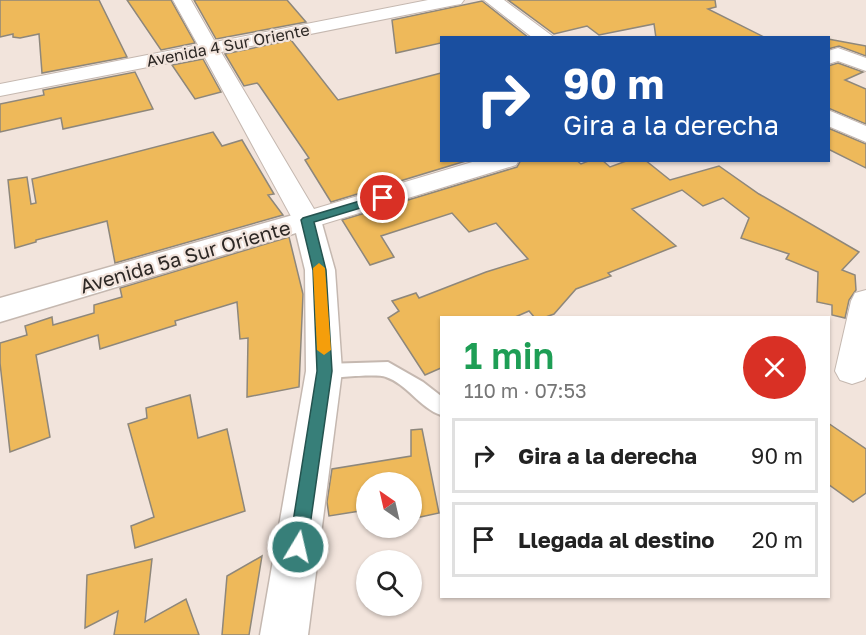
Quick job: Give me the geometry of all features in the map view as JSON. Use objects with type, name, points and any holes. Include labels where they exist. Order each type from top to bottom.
[{"type":"street","points":[[182,0],[307,220],[320,270],[324,371],[284,635]]},
{"type":"street","name":"Avenida 4 Sur Oriente","points":[[0,90],[455,0]]},
{"type":"street","points":[[493,0],[543,36]]},
{"type":"street","points":[[833,56],[866,65]]},
{"type":"street","points":[[830,118],[866,135]]},
{"type":"street","name":"Avenida 5a Sur Oriente","points":[[0,310],[500,162]]},
{"type":"street","points":[[852,370],[866,301]]},
{"type":"lane","points":[[324,371],[388,369],[417,387],[440,406]]},
{"type":"building","points":[[0,0],[99,0],[127,57],[42,73],[39,34],[20,38],[13,37],[13,34],[0,37]]},
{"type":"building","points":[[127,0],[171,0],[195,43],[161,50]]},
{"type":"building","points":[[194,0],[287,0],[306,22],[216,39]]},
{"type":"building","points":[[508,0],[715,0],[716,7],[708,9],[762,36],[656,36],[654,24],[599,35],[587,26],[554,34]]},
{"type":"building","points":[[482,1],[526,36],[440,36],[440,43],[396,53],[392,20]]},
{"type":"building","points":[[830,39],[866,46],[866,56],[839,46],[830,48]]},
{"type":"building","points":[[291,40],[338,100],[440,73],[440,162],[462,162],[331,202],[305,160],[309,158],[259,85],[257,83],[244,86],[225,54]]},
{"type":"building","points":[[203,59],[221,92],[195,99],[172,65]]},
{"type":"building","points":[[838,63],[863,72],[845,80],[866,89],[866,124],[830,109],[830,65]]},
{"type":"building","points":[[135,72],[153,109],[63,129],[61,118],[0,132],[0,104],[44,95],[43,90]]},
{"type":"building","points":[[830,129],[866,144],[866,168],[830,150]]},
{"type":"building","points":[[213,132],[222,146],[242,140],[274,194],[268,195],[283,215],[115,263],[107,221],[15,248],[8,180],[27,177],[31,204],[36,203],[32,179]]},
{"type":"building","points":[[520,162],[578,162],[581,164],[604,162],[610,167],[624,162],[648,162],[670,180],[719,166],[759,194],[859,252],[842,270],[855,275],[856,290],[849,300],[845,318],[832,315],[832,305],[817,302],[818,272],[786,259],[789,254],[741,238],[749,218],[723,198],[703,206],[682,190],[632,209],[676,246],[608,273],[611,276],[576,289],[554,314],[548,316],[533,316],[529,311],[518,316],[440,316],[440,368],[425,375],[388,318],[399,311],[392,301],[416,293],[419,298],[486,272],[528,259],[496,223],[469,232],[452,213],[381,236],[394,257],[370,265],[342,220],[517,167]]},
{"type":"building","points":[[289,237],[303,294],[299,387],[247,397],[248,338],[240,339],[237,302],[175,321],[176,325],[100,349],[98,335],[36,355],[50,437],[10,452],[0,363],[0,343],[27,335],[25,326],[52,317],[53,325],[94,313],[94,305],[122,297],[120,288]]},
{"type":"building","points":[[190,395],[198,438],[227,429],[245,511],[135,548],[131,526],[154,517],[128,424],[147,418],[146,408]]},
{"type":"building","points":[[830,424],[866,449],[866,493],[853,502],[830,485]]},
{"type":"building","points":[[422,429],[439,513],[422,517],[422,472],[356,472],[356,512],[329,516],[327,502],[332,469],[411,456],[411,430]]},
{"type":"building","points":[[262,556],[249,635],[222,635],[227,576]]},
{"type":"building","points":[[152,559],[145,622],[186,599],[199,635],[114,635],[118,611],[85,628],[87,575]]},
{"type":"slow traffic","points":[[319,268],[324,350]]},
{"type":"route","points":[[298,547],[324,371],[320,270],[307,220],[383,198]]}]
